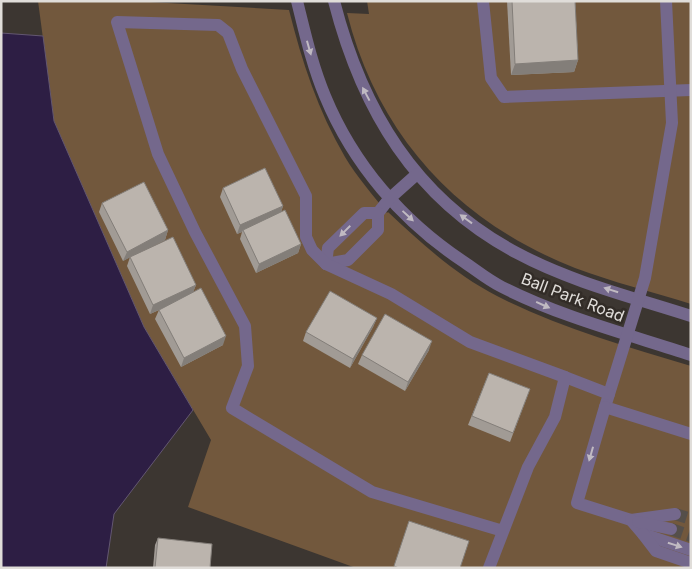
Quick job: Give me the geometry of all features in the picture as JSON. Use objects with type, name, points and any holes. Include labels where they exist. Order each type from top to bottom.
[{"type":"street","name":"Ball Park Road","points":[[297,1],[309,50],[325,96],[354,153],[389,198],[437,244],[500,286],[563,314],[691,355]]},
{"type":"street","name":"Ball Park Road","points":[[334,1],[344,41],[360,83],[388,135],[417,174],[462,217],[516,253],[572,278],[691,316]]},
{"type":"street","points":[[483,1],[491,78],[504,97],[691,90]]},
{"type":"street","points":[[639,300],[645,278],[672,123],[666,1]]},
{"type":"street","points":[[503,531],[372,492],[232,408],[248,366],[245,326],[195,232],[158,154],[117,22],[218,25],[228,33],[242,70],[306,196],[306,237],[312,250],[326,264],[391,294],[470,342],[609,394]]},
{"type":"street","points":[[326,264],[348,260],[378,230],[378,213],[389,198],[417,174]]},
{"type":"street","points":[[326,264],[328,248],[364,213],[378,213]]},
{"type":"street","name":"Ball Park Road","points":[[628,335],[639,300]]},
{"type":"street","points":[[628,335],[577,504],[631,520],[673,522]]},
{"type":"street","points":[[489,568],[528,467],[555,417],[564,377]]},
{"type":"street","points":[[605,407],[691,434]]},
{"type":"street","points":[[631,520],[656,551],[691,562]]},
{"type":"street","points":[[643,534],[691,550]]},
{"type":"shaded area","points":[[38,1],[132,1],[289,10],[305,67],[335,140],[360,179],[387,213],[453,268],[497,296],[568,326],[691,366],[691,568],[356,568],[188,507],[211,440],[144,327],[54,121]]},
{"type":"shaded area","points":[[367,1],[691,1],[691,304],[575,268],[533,249],[494,226],[460,200],[429,169],[402,136],[379,98],[361,57],[347,13],[369,14]]},
{"type":"shaded area","points":[[1,33],[43,36],[54,121],[144,327],[193,410],[114,514],[106,568],[1,568]]},
{"type":"building","points":[[512,1],[575,1],[578,60],[515,64]]},
{"type":"building","points":[[265,168],[283,206],[240,225],[223,188]]},
{"type":"building","points":[[144,182],[168,230],[127,252],[102,203]]},
{"type":"building","points":[[285,210],[301,244],[259,264],[243,230]]},
{"type":"building","points":[[173,237],[196,285],[153,305],[130,257]]},
{"type":"building","points":[[201,288],[226,336],[184,358],[159,310]]},
{"type":"building","points":[[330,291],[377,318],[353,359],[306,332]]},
{"type":"building","points":[[385,314],[432,341],[408,382],[362,355]]},
{"type":"building","points":[[489,373],[530,389],[513,433],[472,416]]},
{"type":"building","points":[[409,521],[469,541],[460,568],[399,568],[394,566]]},
{"type":"building","points":[[158,538],[212,544],[210,568],[155,568]]},
{"type":"tunnel","points":[[675,514],[691,519]]},
{"type":"tunnel","points":[[671,529],[691,536]]}]
